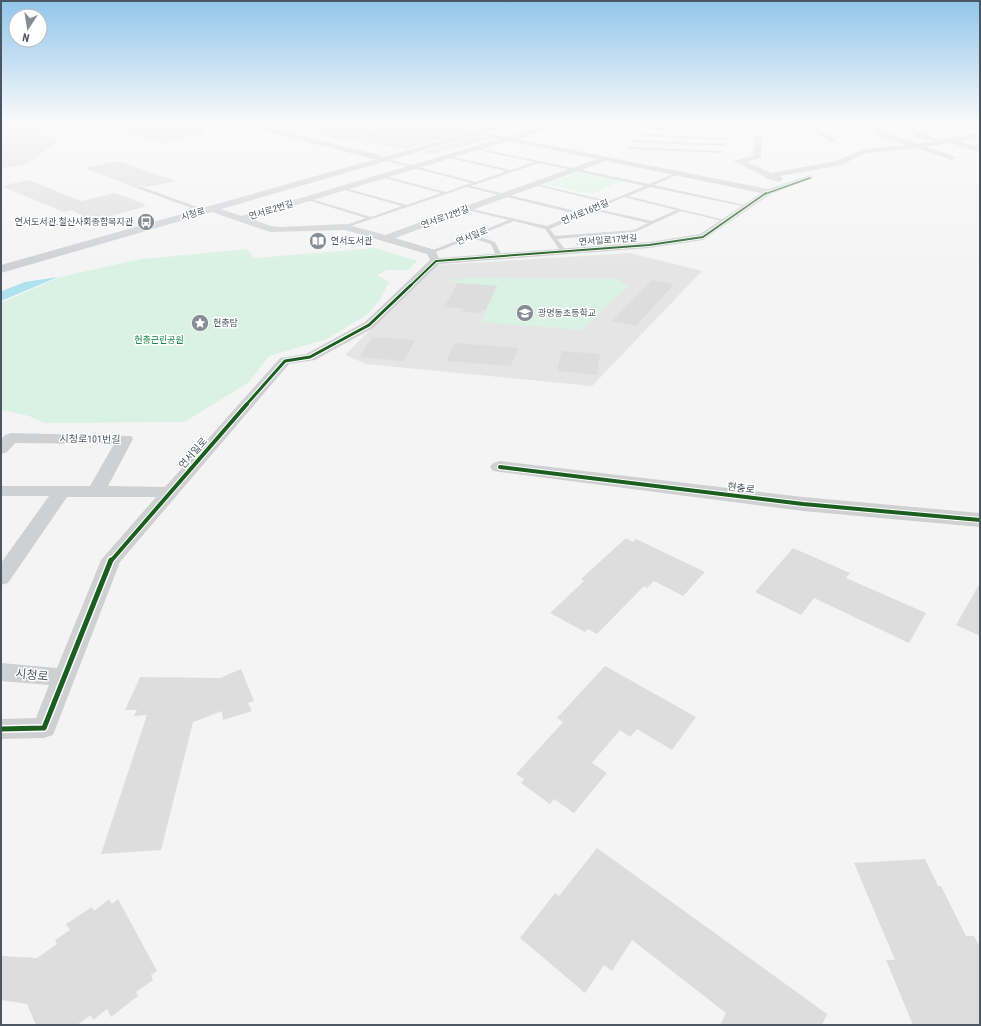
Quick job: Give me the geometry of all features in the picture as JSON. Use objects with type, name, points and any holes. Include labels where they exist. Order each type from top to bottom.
[{"type":"main road","name":"시청로","points":[[1,269],[343,171]]},
{"type":"street","name":"연서로2번길","points":[[240,219],[398,171]]},
{"type":"street","name":"연서로12번길","points":[[387,238],[572,171]]},
{"type":"street","points":[[661,171],[768,192],[810,178]]},
{"type":"street","points":[[757,171],[768,176],[795,183]]},
{"type":"street","points":[[768,176],[796,171]]},
{"type":"street","name":"연서일로17번길","points":[[433,257],[499,256],[564,252],[649,245],[703,237],[768,192]]},
{"type":"street","points":[[208,210],[270,229],[280,230],[345,227],[387,238],[433,257]]},
{"type":"street","name":"연서일로","points":[[1,729],[44,728],[111,560],[285,361],[310,357],[369,325],[433,257]]},
{"type":"street","name":"시청로101번길","points":[[1,449],[11,438],[125,439],[96,492]]},
{"type":"street","name":"현충로","points":[[500,467],[803,504],[980,520]]},
{"type":"street","points":[[1,491],[170,492]]},
{"type":"street","points":[[1,578],[61,492]]},
{"type":"street","name":"시청로","points":[[1,672],[64,678]]},
{"type":"lane","points":[[433,171],[476,183]]},
{"type":"lane","points":[[345,227],[512,171]]},
{"type":"lane","points":[[585,171],[747,206]]},
{"type":"lane","name":"연서로16번길","points":[[564,252],[547,228],[676,174]]},
{"type":"lane","points":[[381,176],[446,193]]},
{"type":"lane","points":[[536,185],[609,202]]},
{"type":"lane","points":[[466,186],[581,214]]},
{"type":"lane","points":[[140,187],[208,210]]},
{"type":"lane","points":[[342,188],[406,206]]},
{"type":"lane","points":[[624,196],[726,221]]},
{"type":"lane","points":[[306,199],[370,218]]},
{"type":"lane","points":[[469,209],[547,228]]},
{"type":"lane","points":[[593,209],[653,223]]},
{"type":"lane","name":"연서로16번길","points":[[554,238],[635,232],[680,210]]},
{"type":"lane","name":"연서일로","points":[[433,257],[472,236],[513,220]]},
{"type":"lane","points":[[472,236],[493,243],[499,256]]},
{"type":"shaded area","name":"광명동초등학교","points":[[630,253],[702,271],[592,386],[366,364],[345,355],[435,265]]},
{"type":"green space","points":[[580,172],[622,181],[591,194],[547,184]]},
{"type":"green space","name":"현충근린공원","points":[[376,248],[417,261],[408,270],[387,270],[377,275],[389,282],[380,299],[368,314],[327,339],[269,356],[248,383],[184,422],[44,423],[29,416],[1,410],[1,303],[60,277],[141,259],[247,249],[254,258]]},
{"type":"green space","points":[[466,278],[617,279],[628,286],[582,330],[481,322],[498,286],[448,282]]},
{"type":"water","points":[[58,277],[1,301],[2,291],[25,282]]},
{"type":"building","points":[[91,171],[147,171],[176,181],[147,187],[140,185],[136,188]]},
{"type":"building","points":[[29,180],[81,201],[115,193],[147,206],[100,219],[95,216],[86,218],[72,210],[64,212],[1,186]]},
{"type":"building","points":[[652,280],[674,284],[636,326],[612,321]]},
{"type":"building","points":[[458,283],[497,286],[485,310],[482,310],[481,313],[462,312],[464,309],[444,307]]},
{"type":"building","points":[[373,337],[415,340],[404,361],[359,357]]},
{"type":"building","points":[[455,343],[518,348],[511,366],[446,361]]},
{"type":"building","points":[[562,351],[600,354],[597,375],[557,371]]},
{"type":"building","points":[[626,538],[633,542],[636,539],[705,572],[683,596],[654,581],[647,588],[644,586],[597,634],[588,629],[585,632],[550,613],[584,581],[581,579]]},
{"type":"building","points":[[793,548],[850,573],[846,578],[926,613],[909,643],[814,598],[801,615],[755,592]]},
{"type":"building","points":[[980,583],[980,636],[956,625]]},
{"type":"building","points":[[605,666],[696,717],[672,750],[637,729],[630,737],[620,730],[592,763],[607,773],[574,813],[554,799],[550,804],[521,783],[524,779],[516,774],[563,722],[557,718]]},
{"type":"building","points":[[241,669],[254,701],[248,703],[252,711],[223,720],[222,711],[193,722],[161,850],[101,854],[147,715],[134,716],[137,710],[125,710],[140,677],[220,678]]},
{"type":"building","points":[[597,848],[827,1014],[822,1025],[720,1025],[726,1013],[632,940],[612,971],[604,965],[585,993],[520,938],[555,893],[559,896]]},
{"type":"building","points":[[925,859],[938,886],[941,886],[966,936],[974,936],[980,947],[980,1025],[913,1025],[886,960],[895,960],[854,863]]},
{"type":"building","points":[[109,899],[112,904],[118,899],[157,971],[151,975],[153,980],[136,992],[138,996],[111,1017],[107,1009],[93,1020],[91,1015],[77,1025],[36,1025],[27,1004],[1,1000],[1,956],[37,958],[57,944],[55,940],[70,930],[66,924],[92,907],[94,911]]},
{"type":"cycle path","points":[[1,729],[44,728],[111,560],[285,361],[310,357],[369,325],[436,261],[649,245],[703,237],[768,192],[810,178]]},
{"type":"cycle path","points":[[500,467],[803,504],[980,520]]},
{"type":"place","name":"연서도서관.철산사회종합복지관","points":[[146,222]]},
{"type":"place","name":"연서도서관","points":[[318,241]]},
{"type":"place","name":"광명동초등학교","points":[[525,313]]},
{"type":"place","name":"현충탑","points":[[200,323]]}]
